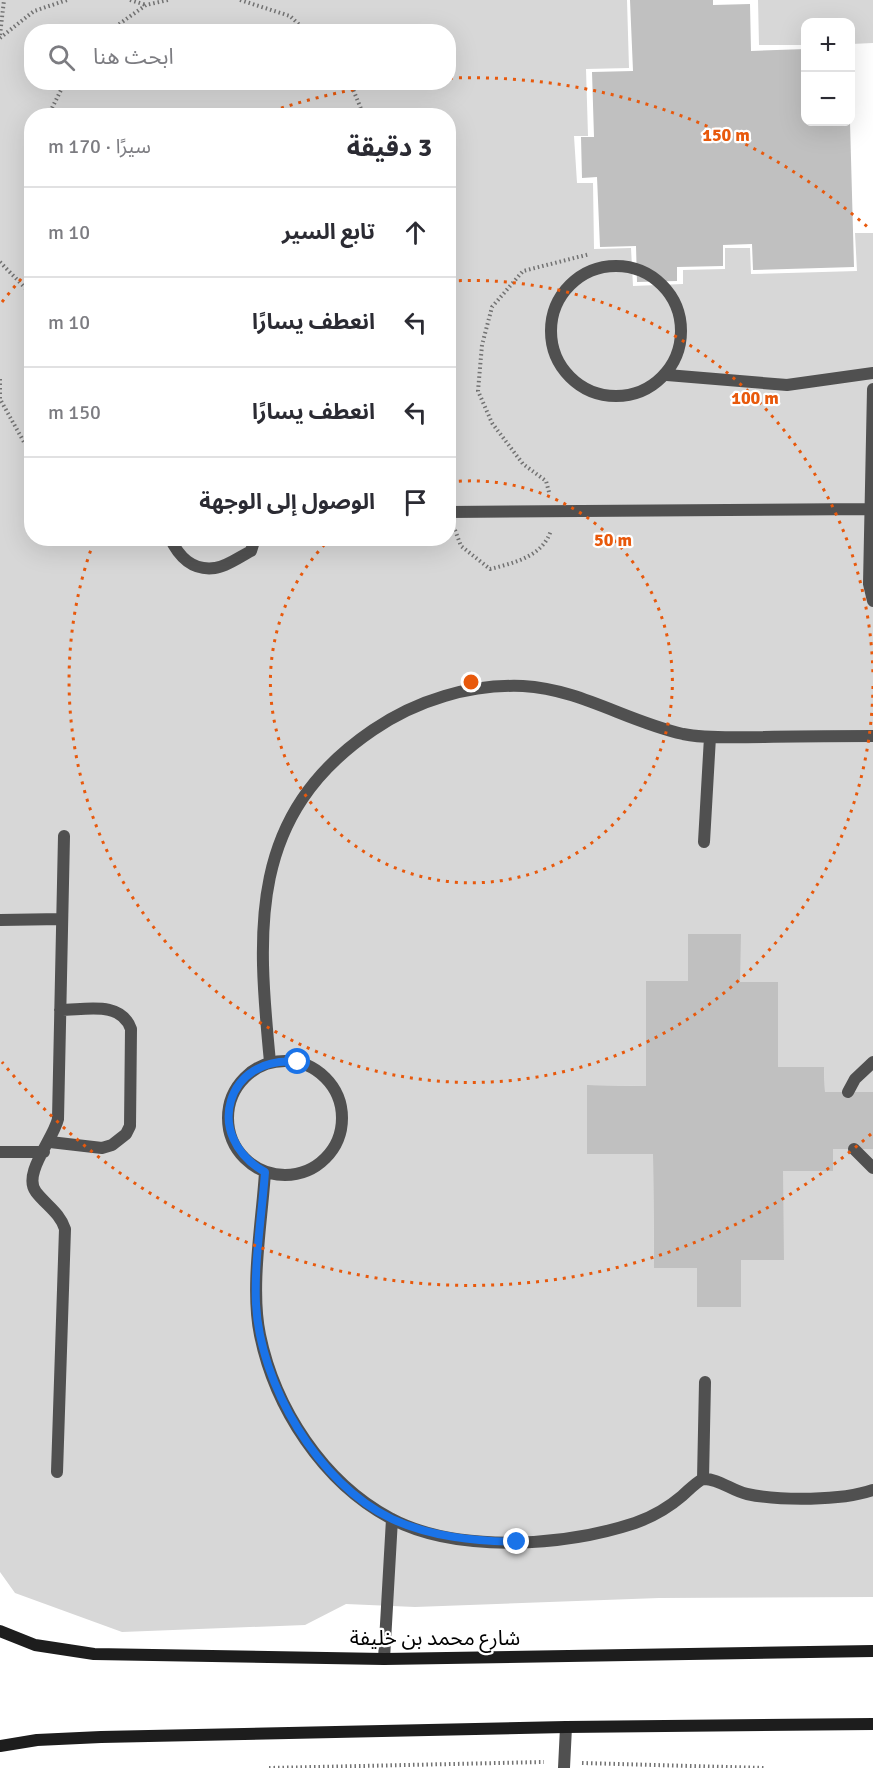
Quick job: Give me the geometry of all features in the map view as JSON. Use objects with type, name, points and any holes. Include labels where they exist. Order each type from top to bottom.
[{"type":"main road","name":"شارع محمد بن خليفة","points":[[0,1631],[35,1645],[94,1654],[384,1659],[873,1651]]},
{"type":"main road","points":[[0,1746],[37,1740],[101,1737],[566,1727],[873,1724]]},
{"type":"lane","points":[[667,375],[682,341],[677,303],[652,275],[616,264],[579,274],[555,303],[550,340],[565,375],[597,395],[635,395],[667,375],[787,385],[873,373]]},
{"type":"lane","points":[[873,389],[869,509],[869,584],[873,601]]},
{"type":"lane","points":[[456,518],[556,511],[869,509]]},
{"type":"lane","points":[[174,546],[178,556],[190,563],[216,568],[251,551],[253,546]]},
{"type":"lane","points":[[270,1062],[261,941],[271,868],[282,832],[297,806],[322,775],[358,740],[400,714],[436,698],[465,690],[504,686],[553,690],[581,697],[664,729],[710,737],[873,736]]},
{"type":"lane","points":[[704,842],[710,737]]},
{"type":"lane","points":[[57,1472],[65,1229],[58,1215],[33,1188],[32,1174],[47,1147],[57,1119],[64,836]]},
{"type":"lane","points":[[0,920],[62,919]]},
{"type":"lane","points":[[0,1152],[47,1147],[102,1148],[120,1140],[130,1126],[131,1029],[128,1022],[123,1015],[113,1009],[60,1010]]},
{"type":"lane","points":[[270,1062],[298,1062],[324,1076],[339,1100],[342,1128],[330,1154],[320,1164],[293,1175],[265,1172],[242,1155],[229,1130],[230,1101],[245,1077],[270,1062]]},
{"type":"lane","points":[[848,1092],[855,1079],[873,1062]]},
{"type":"lane","points":[[854,1149],[873,1168]]},
{"type":"lane","points":[[265,1172],[256,1302],[267,1362],[291,1417],[325,1464],[367,1503],[392,1519],[453,1537],[517,1542],[549,1540],[619,1527],[647,1518],[672,1503],[703,1479],[713,1480],[739,1492],[760,1496],[834,1498],[873,1490]]},
{"type":"lane","points":[[703,1479],[705,1382]]},
{"type":"lane","points":[[384,1659],[392,1519]]},
{"type":"lane","points":[[564,1765],[566,1727]]},
{"type":"path","points":[[0,36],[4,0]]},
{"type":"path","points":[[0,36],[34,11],[67,0]]},
{"type":"path","points":[[130,0],[146,5]]},
{"type":"path","points":[[119,24],[146,5],[168,0]]},
{"type":"path","points":[[240,0],[290,16],[298,24]]},
{"type":"path","points":[[52,108],[61,90]]},
{"type":"path","points":[[353,90],[361,108]]},
{"type":"path","points":[[456,532],[461,546],[490,568],[525,560],[548,540],[556,511],[546,481],[523,464],[492,423],[478,392],[482,345],[492,307],[524,271],[590,254]]},
{"type":"path","points":[[0,262],[24,287]]},
{"type":"path","points":[[0,379],[0,399],[24,444]]},
{"type":"path","points":[[269,1768],[564,1765],[764,1768]]},
{"type":"shaded area","points":[[0,0],[627,0],[629,68],[586,69],[588,136],[574,136],[577,183],[593,183],[594,249],[631,248],[633,286],[683,284],[683,270],[725,269],[725,248],[750,248],[751,274],[857,271],[855,233],[873,233],[873,1092],[825,1092],[824,1067],[778,1067],[778,982],[740,982],[740,934],[689,934],[688,981],[646,981],[646,1086],[588,1085],[653,1154],[654,1267],[697,1268],[697,1307],[740,1307],[741,1260],[783,1171],[832,1171],[833,1149],[873,1149],[873,1597],[659,1598],[415,1607],[346,1604],[305,1625],[122,1632],[15,1593],[0,1572]]},
{"type":"shaded area","points":[[758,0],[873,0],[873,43],[855,44],[855,18],[801,18],[801,45],[759,45]]},
{"type":"building","points":[[630,0],[713,0],[713,5],[750,4],[751,51],[801,49],[801,126],[850,126],[854,267],[753,270],[752,244],[723,245],[723,266],[677,267],[677,281],[637,282],[636,246],[600,247],[597,177],[582,178],[581,137],[594,137],[592,72],[633,71]]},
{"type":"building","points":[[688,934],[741,934],[740,982],[778,982],[778,1067],[824,1067],[825,1092],[873,1092],[873,1149],[833,1149],[833,1171],[783,1171],[784,1260],[741,1260],[741,1307],[697,1307],[697,1268],[654,1268],[653,1154],[587,1154],[587,1085],[646,1086],[646,981],[688,981]]},
{"type":"route","points":[[298,1062],[270,1062],[245,1077],[236,1088],[230,1101],[228,1115],[229,1130],[234,1143],[252,1165],[265,1172],[256,1302],[259,1333],[277,1390],[291,1417],[325,1464],[345,1485],[392,1519],[453,1537],[517,1542]]}]
